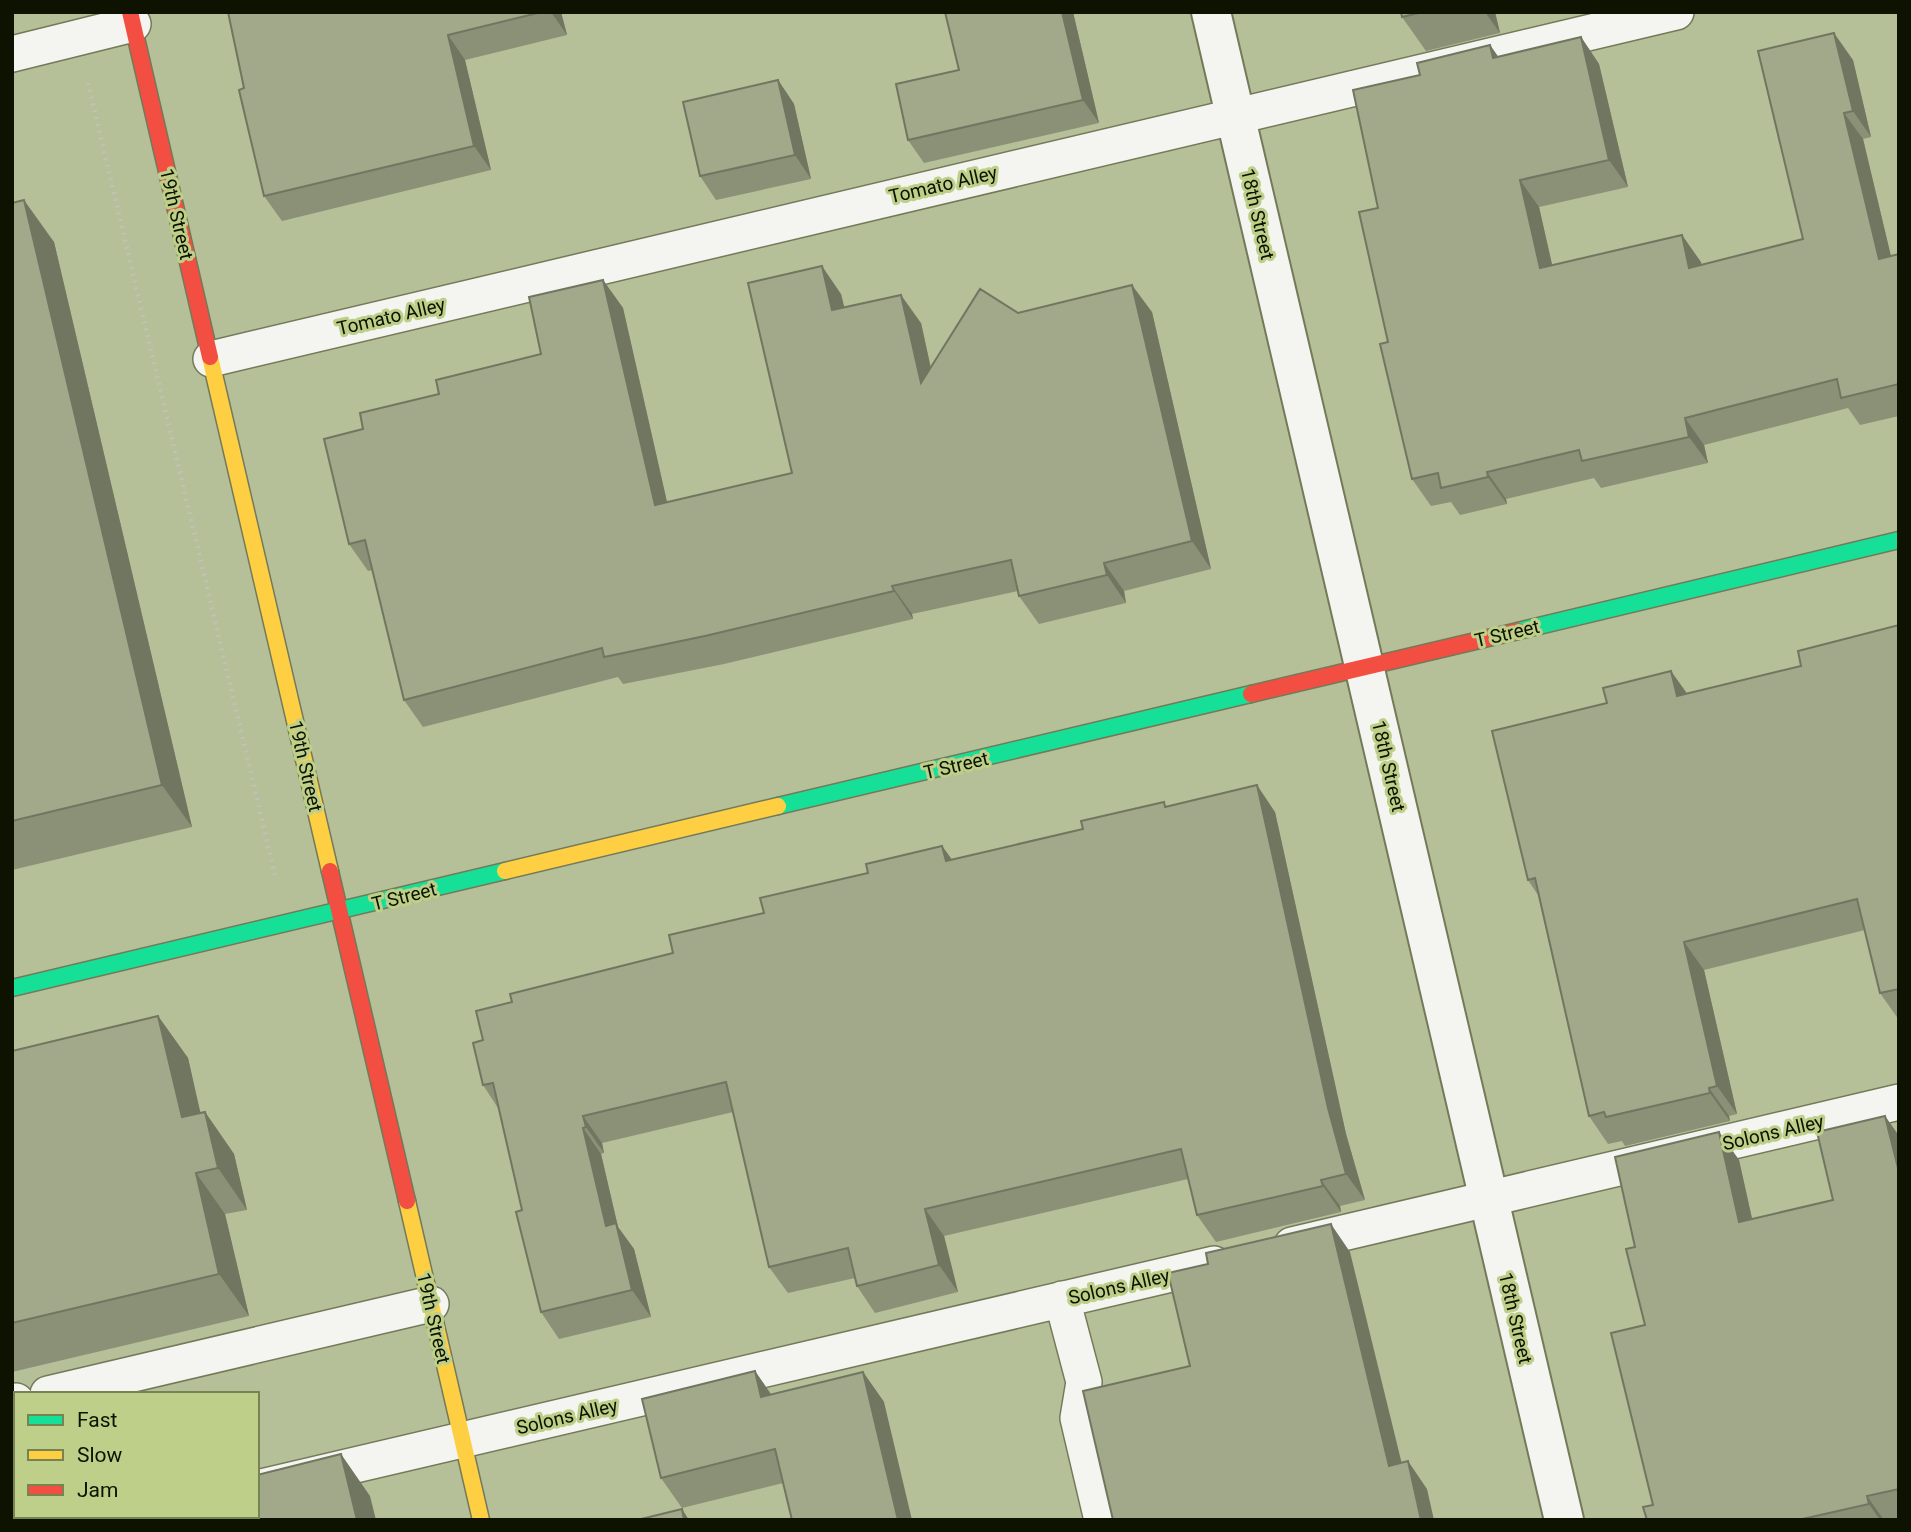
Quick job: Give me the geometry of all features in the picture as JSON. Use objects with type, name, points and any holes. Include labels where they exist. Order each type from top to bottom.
[{"type":"street","name":"18th Street","points":[[1211,12],[1564,1520]]},
{"type":"street","name":"19th Street","points":[[131,18],[481,1520]]},
{"type":"street","name":"T Street","points":[[12,988],[1899,540]]},
{"type":"lane","name":"Tomato Alley","points":[[211,359],[1235,114],[1676,12]]},
{"type":"lane","points":[[12,54],[78,38],[131,18]]},
{"type":"lane","name":"Solons Alley","points":[[259,1489],[1899,1102]]},
{"type":"lane","points":[[1062,1299],[1084,1382],[1078,1418],[1102,1520]]},
{"type":"lane","points":[[57,1392],[431,1304]]},
{"type":"path","points":[[78,38],[287,924]]},
{"type":"building","points":[[228,12],[542,12],[448,35],[474,146],[264,196],[239,90],[244,88]]},
{"type":"building","points":[[945,12],[1062,12],[1083,100],[908,140],[896,84],[959,70]]},
{"type":"building","points":[[1401,12],[1423,12],[1402,17]]},
{"type":"building","points":[[1834,33],[1853,111],[1844,113],[1879,259],[1899,254],[1899,384],[1841,398],[1837,379],[1685,418],[1689,437],[1582,461],[1579,450],[1487,472],[1488,477],[1441,488],[1438,473],[1412,479],[1380,344],[1388,342],[1359,212],[1378,208],[1353,90],[1420,75],[1417,63],[1490,45],[1493,58],[1581,37],[1609,160],[1520,180],[1540,268],[1682,235],[1689,268],[1803,239],[1758,51]]},
{"type":"building","points":[[778,80],[795,155],[700,176],[683,102]]},
{"type":"building","points":[[24,200],[162,785],[12,821],[12,203]]},
{"type":"building","points":[[822,266],[832,310],[901,295],[921,383],[980,289],[1018,313],[1132,285],[1192,541],[1104,563],[1107,575],[1019,596],[1011,560],[892,586],[894,591],[705,636],[604,657],[602,648],[404,700],[365,540],[349,544],[324,439],[363,429],[360,413],[439,394],[436,380],[541,354],[529,297],[603,280],[655,505],[792,473],[748,283]]},
{"type":"building","points":[[1899,625],[1899,989],[1880,993],[1857,899],[1684,942],[1717,1086],[1709,1088],[1710,1093],[1606,1117],[1604,1112],[1589,1116],[1535,878],[1528,880],[1492,731],[1607,703],[1603,688],[1671,671],[1677,696],[1801,666],[1798,651]]},
{"type":"building","points":[[1257,785],[1328,1108],[1346,1174],[1321,1180],[1323,1186],[1197,1215],[1181,1149],[925,1209],[939,1265],[857,1286],[848,1248],[769,1267],[726,1082],[583,1116],[586,1127],[583,1128],[606,1226],[616,1223],[632,1290],[541,1312],[516,1212],[522,1210],[493,1083],[483,1085],[473,1043],[483,1040],[476,1011],[512,1002],[510,994],[673,953],[669,935],[764,913],[760,898],[868,873],[866,864],[942,846],[946,861],[1083,829],[1081,821],[1164,802],[1165,807]]},
{"type":"building","points":[[158,1016],[182,1117],[205,1112],[218,1168],[196,1173],[219,1274],[12,1323],[12,1051]]},
{"type":"building","points":[[1885,1116],[1899,1172],[1899,1489],[1867,1496],[1869,1504],[1798,1520],[1647,1520],[1643,1507],[1653,1505],[1611,1333],[1645,1325],[1626,1249],[1635,1247],[1615,1157],[1719,1132],[1739,1222],[1833,1200],[1817,1132]]},
{"type":"building","points":[[1331,1224],[1389,1466],[1408,1461],[1421,1520],[1113,1520],[1083,1391],[1190,1366],[1168,1273],[1208,1264],[1206,1253]]},
{"type":"building","points":[[755,1371],[761,1397],[863,1372],[898,1520],[792,1520],[775,1449],[661,1478],[642,1399]]},
{"type":"building","points":[[341,1454],[357,1520],[70,1520],[259,1518],[259,1474]]},
{"type":"building","points":[[682,1509],[684,1520],[637,1520]]},
{"type":"traffic: fast","points":[[1518,631],[1899,540]]},
{"type":"traffic: fast","points":[[778,806],[1251,694]]},
{"type":"traffic: fast","points":[[12,988],[505,871]]},
{"type":"traffic: slow","points":[[210,357],[330,871]]},
{"type":"traffic: slow","points":[[505,871],[778,806]]},
{"type":"traffic: slow","points":[[407,1201],[481,1520]]},
{"type":"traffic: jam","points":[[130,12],[210,357]]},
{"type":"traffic: jam","points":[[1251,694],[1518,631]]},
{"type":"traffic: jam","points":[[330,871],[407,1201]]}]
